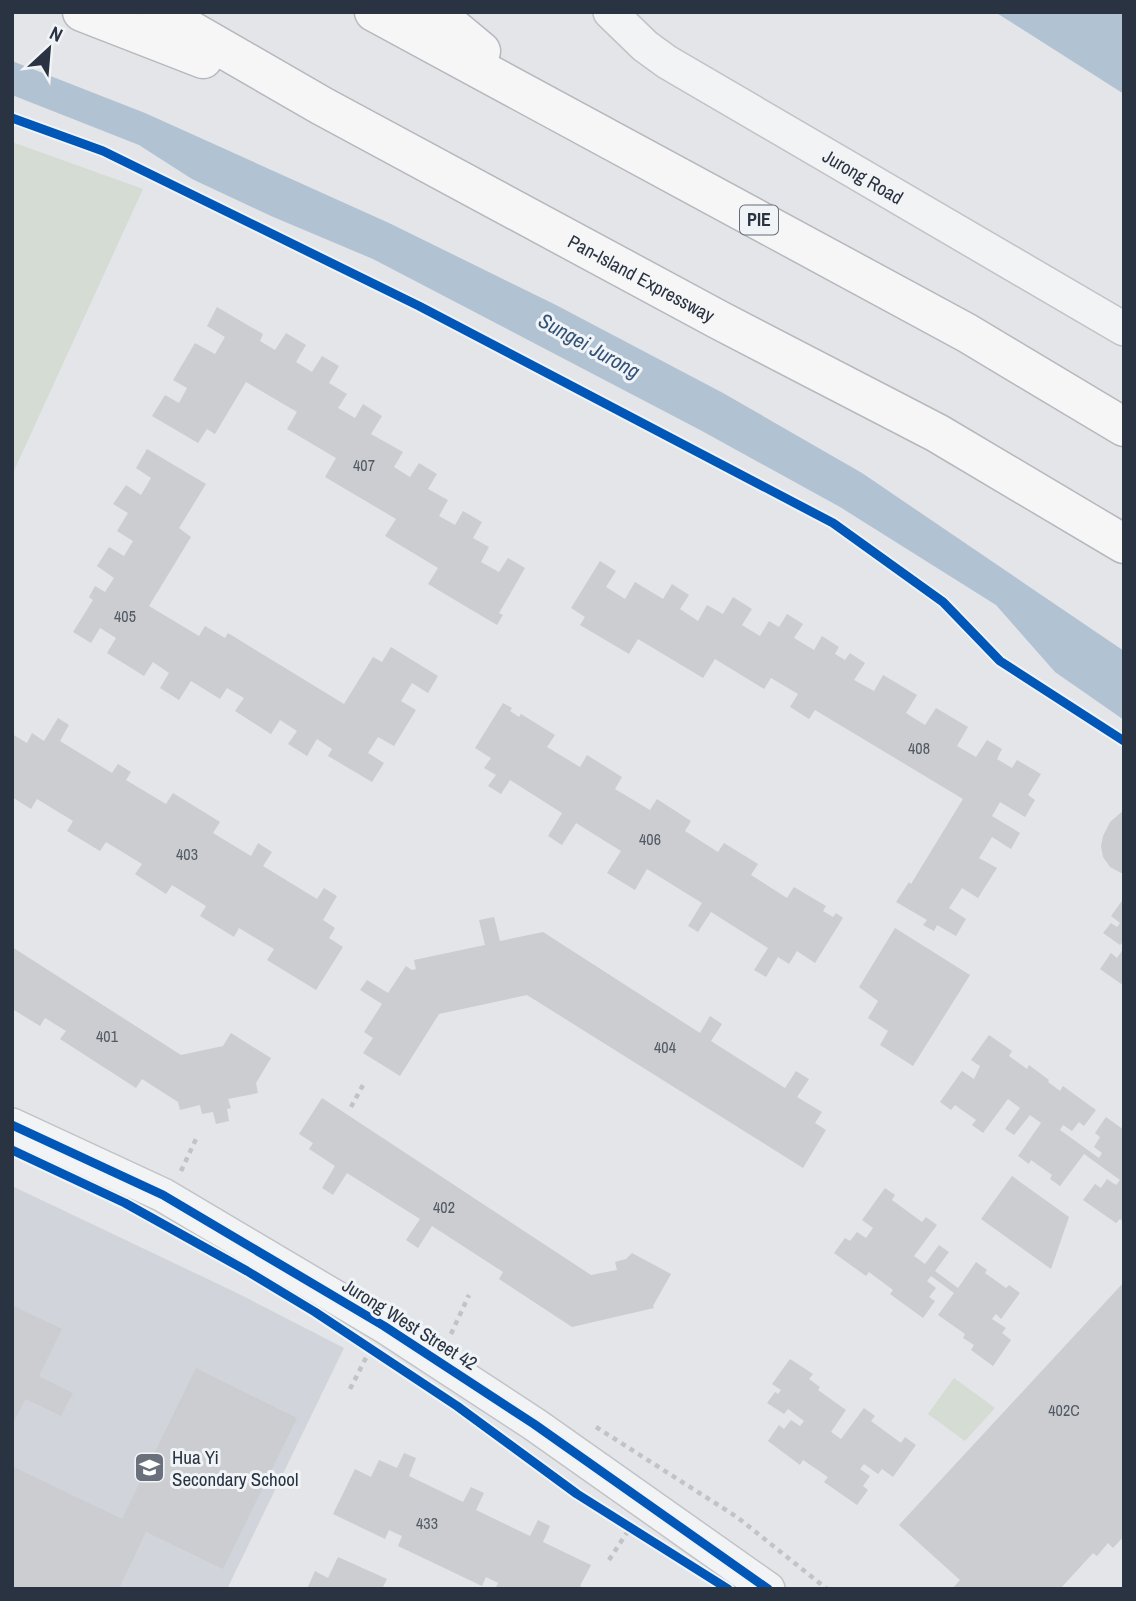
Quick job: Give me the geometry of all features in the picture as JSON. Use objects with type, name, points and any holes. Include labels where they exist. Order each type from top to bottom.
[{"type":"highway","points":[[82,12],[322,106]]},
{"type":"highway","name":"Pan-Island Expressway","points":[[159,12],[322,106],[719,320],[937,433],[1124,544]]},
{"type":"highway","name":"PIE","points":[[374,12],[967,333],[1124,427]]},
{"type":"highway","points":[[434,12],[550,106]]},
{"type":"street","name":"Jurong Road","points":[[610,12],[645,46],[667,62],[1124,329]]},
{"type":"street","name":"Jurong West Street 42","points":[[12,1125],[163,1195],[384,1326],[534,1423],[768,1589]]},
{"type":"path","points":[[12,118],[103,151],[419,306],[833,523],[943,602],[1000,661],[1124,741]]},
{"type":"path","points":[[351,1107],[363,1085]]},
{"type":"path","points":[[179,1175],[197,1139]]},
{"type":"path","points":[[450,1335],[469,1295]]},
{"type":"path","points":[[360,1341],[382,1356]]},
{"type":"path","points":[[350,1389],[371,1348]]},
{"type":"path","points":[[620,1521],[641,1534]]},
{"type":"path","points":[[609,1560],[630,1528]]},
{"type":"shaded area","points":[[12,142],[143,189],[12,475]]},
{"type":"shaded area","name":"Hua Yi Secondary School","points":[[12,1186],[237,1293],[344,1348],[227,1589],[12,1589]]},
{"type":"shaded area","points":[[954,1378],[995,1408],[965,1441],[928,1414]]},
{"type":"water","points":[[995,12],[1124,12],[1124,94]]},
{"type":"water","name":"Sungei Jurong","points":[[12,61],[145,113],[389,223],[556,305],[723,393],[862,473],[1124,651],[1124,720],[1055,672],[996,605],[840,507],[702,431],[373,259],[192,179],[139,145],[12,95]]},
{"type":"building","points":[[217,307],[263,334],[260,341],[275,350],[286,333],[306,345],[296,362],[312,372],[322,356],[339,366],[329,383],[347,394],[338,408],[355,418],[363,404],[382,416],[371,434],[403,452],[394,467],[410,477],[419,463],[437,474],[428,489],[448,500],[439,516],[455,525],[463,511],[482,522],[473,538],[489,547],[481,562],[499,572],[508,558],[525,568],[499,613],[503,615],[497,625],[428,584],[438,568],[385,536],[396,519],[325,477],[336,458],[287,429],[297,412],[246,382],[215,434],[207,429],[198,443],[152,416],[165,395],[179,403],[187,388],[173,380],[195,343],[215,354],[225,337],[207,326]]},
{"type":"building","points":[[147,449],[206,484],[179,528],[191,537],[149,606],[199,636],[205,626],[225,638],[228,633],[344,704],[373,657],[382,662],[391,647],[438,676],[428,693],[412,683],[401,701],[416,710],[394,746],[378,737],[368,753],[384,763],[372,782],[328,756],[332,749],[317,739],[307,756],[288,744],[297,731],[280,720],[271,734],[235,711],[244,698],[227,688],[220,699],[191,681],[179,700],[160,688],[169,673],[153,662],[144,676],[107,653],[116,638],[100,628],[91,643],[73,632],[93,600],[89,597],[95,586],[105,592],[114,578],[97,566],[109,547],[124,556],[133,541],[117,531],[128,513],[113,504],[126,485],[141,495],[151,478],[136,468]]},
{"type":"building","points":[[600,561],[616,571],[606,587],[625,599],[635,582],[663,599],[672,584],[689,595],[680,609],[698,621],[707,605],[723,614],[733,597],[752,609],[742,625],[760,636],[769,621],[779,627],[787,614],[803,624],[794,638],[814,650],[822,636],[839,647],[835,654],[845,660],[850,653],[865,663],[854,680],[874,691],[883,675],[917,695],[906,713],[925,725],[936,708],[968,727],[957,746],[976,757],[987,740],[1002,749],[997,759],[1012,768],[1017,760],[1041,774],[1028,795],[1035,800],[1025,817],[1000,802],[992,816],[1020,833],[1011,849],[992,837],[979,858],[997,868],[978,898],[962,888],[949,908],[966,919],[956,936],[937,925],[934,931],[923,925],[927,920],[896,902],[909,882],[911,884],[963,799],[815,710],[809,719],[790,707],[798,694],[771,678],[764,689],[715,659],[703,678],[638,639],[629,654],[580,625],[585,617],[571,608]]},
{"type":"building","points":[[503,703],[512,708],[510,711],[519,717],[521,714],[555,735],[547,747],[580,767],[587,755],[622,777],[615,789],[650,810],[657,799],[691,821],[685,831],[718,852],[724,843],[758,864],[751,875],[787,898],[794,887],[826,906],[823,911],[833,917],[836,913],[843,918],[815,963],[797,951],[789,964],[778,957],[766,977],[754,970],[768,948],[711,912],[698,932],[688,926],[702,903],[647,869],[635,890],[607,873],[621,851],[576,823],[562,845],[548,836],[562,813],[510,780],[501,794],[488,786],[496,775],[484,768],[491,758],[475,748]]},
{"type":"building","points":[[58,718],[69,725],[60,741],[112,773],[118,764],[131,772],[126,780],[166,804],[173,793],[220,822],[213,833],[251,856],[258,843],[272,852],[263,866],[317,899],[324,888],[337,896],[323,920],[335,928],[329,938],[343,947],[316,990],[267,960],[274,949],[239,928],[234,937],[200,916],[206,906],[172,885],[166,894],[135,874],[142,864],[106,842],[100,851],[67,831],[73,821],[37,799],[31,809],[12,797],[12,734],[27,743],[32,733],[44,741]]},
{"type":"building","points":[[1124,810],[1124,873],[1121,873],[1110,867],[1103,857],[1101,846],[1110,822]]},
{"type":"building","points":[[1124,898],[1124,941],[1120,945],[1103,933],[1111,923],[1117,927],[1120,923],[1111,916]]},
{"type":"building","points":[[494,917],[500,941],[543,932],[700,1033],[710,1016],[722,1024],[711,1041],[785,1088],[796,1071],[809,1079],[797,1097],[822,1112],[815,1123],[826,1130],[803,1168],[527,995],[439,1014],[400,1076],[363,1053],[373,1038],[364,1032],[382,1004],[360,990],[367,980],[388,993],[406,966],[412,970],[416,969],[414,960],[485,945],[479,920]]},
{"type":"building","points":[[895,928],[970,975],[913,1066],[880,1045],[888,1031],[868,1018],[878,1001],[859,987]]},
{"type":"building","points":[[12,947],[181,1055],[223,1046],[231,1033],[271,1058],[256,1083],[258,1093],[228,1099],[231,1108],[227,1109],[229,1121],[216,1124],[213,1112],[202,1114],[200,1105],[180,1110],[178,1102],[142,1079],[136,1088],[60,1039],[66,1031],[45,1018],[40,1026],[14,1010],[12,1013]]},
{"type":"building","points":[[1124,948],[1124,986],[1100,969],[1111,953],[1117,958]]},
{"type":"building","points":[[989,1035],[1012,1051],[1009,1056],[1027,1069],[1029,1065],[1060,1091],[1063,1086],[1096,1110],[1084,1126],[1079,1122],[1072,1131],[1063,1125],[1060,1130],[1099,1158],[1102,1153],[1094,1147],[1100,1137],[1095,1133],[1106,1117],[1124,1130],[1124,1222],[1120,1219],[1116,1223],[1083,1200],[1095,1184],[1101,1188],[1107,1179],[1116,1185],[1120,1180],[1084,1154],[1060,1186],[1050,1179],[1052,1175],[1031,1160],[1029,1164],[1018,1156],[1041,1123],[1030,1115],[1014,1135],[1005,1129],[1020,1108],[1008,1099],[983,1133],[972,1125],[976,1120],[955,1105],[951,1110],[940,1102],[962,1071],[974,1079],[980,1066],[971,1060]]},
{"type":"building","points":[[322,1098],[591,1275],[617,1270],[615,1262],[626,1259],[632,1253],[671,1274],[654,1308],[572,1327],[499,1279],[503,1272],[432,1226],[418,1248],[406,1240],[420,1219],[347,1173],[333,1195],[322,1188],[335,1166],[309,1149],[313,1143],[299,1134]]},
{"type":"building","points":[[1012,1176],[1069,1217],[1051,1269],[981,1219]]},
{"type":"building","points":[[885,1188],[895,1195],[892,1200],[922,1222],[926,1217],[937,1225],[914,1256],[925,1264],[939,1245],[949,1252],[935,1271],[958,1288],[976,1262],[987,1270],[985,1273],[1006,1288],[1009,1285],[1020,1293],[1001,1319],[996,1314],[992,1319],[1006,1328],[1002,1333],[1011,1340],[993,1366],[971,1350],[974,1345],[963,1338],[965,1334],[938,1315],[954,1293],[931,1276],[927,1281],[936,1288],[929,1297],[935,1301],[923,1318],[890,1294],[893,1290],[869,1272],[866,1276],[834,1253],[845,1238],[850,1241],[857,1232],[866,1238],[873,1228],[862,1220]]},
{"type":"building","points":[[1124,1282],[1124,1536],[1113,1548],[1108,1543],[1097,1556],[1093,1553],[1060,1589],[952,1589],[960,1580],[899,1525]]},
{"type":"building","points":[[12,1305],[62,1329],[39,1376],[73,1393],[61,1416],[26,1399],[12,1425]]},
{"type":"building","points":[[790,1359],[813,1374],[809,1379],[820,1387],[818,1390],[846,1410],[831,1432],[841,1439],[864,1408],[875,1416],[871,1421],[901,1443],[905,1437],[916,1445],[893,1477],[882,1469],[878,1474],[864,1464],[860,1469],[870,1476],[863,1486],[868,1490],[857,1505],[824,1482],[828,1477],[803,1460],[800,1465],[768,1441],[779,1425],[784,1429],[791,1420],[800,1426],[804,1421],[788,1409],[784,1414],[767,1403],[775,1392],[778,1394],[781,1390],[772,1384]]},
{"type":"building","points":[[196,1368],[297,1418],[223,1569],[146,1532],[119,1589],[12,1589],[12,1466],[122,1519]]},
{"type":"building","points":[[404,1453],[416,1458],[409,1476],[463,1502],[471,1487],[484,1493],[476,1510],[530,1536],[538,1520],[550,1526],[543,1542],[591,1565],[580,1586],[586,1589],[495,1589],[498,1583],[486,1577],[482,1586],[398,1546],[402,1536],[389,1530],[385,1539],[333,1514],[355,1469],[371,1477],[379,1460],[397,1468]]},
{"type":"building","points":[[338,1557],[387,1579],[382,1589],[307,1589],[315,1571],[328,1578]]},
{"type":"cycle path","points":[[12,118],[103,151],[419,306],[833,523],[943,602],[1000,661],[1124,741]]},
{"type":"cycle path","points":[[12,1125],[163,1195],[384,1326],[534,1424],[768,1589]]},
{"type":"cycle path","points":[[12,1150],[125,1203],[315,1312],[457,1406],[577,1494],[728,1589]]},
{"type":"place","name":"Hua Yi Secondary School","points":[[149,1468]]}]
